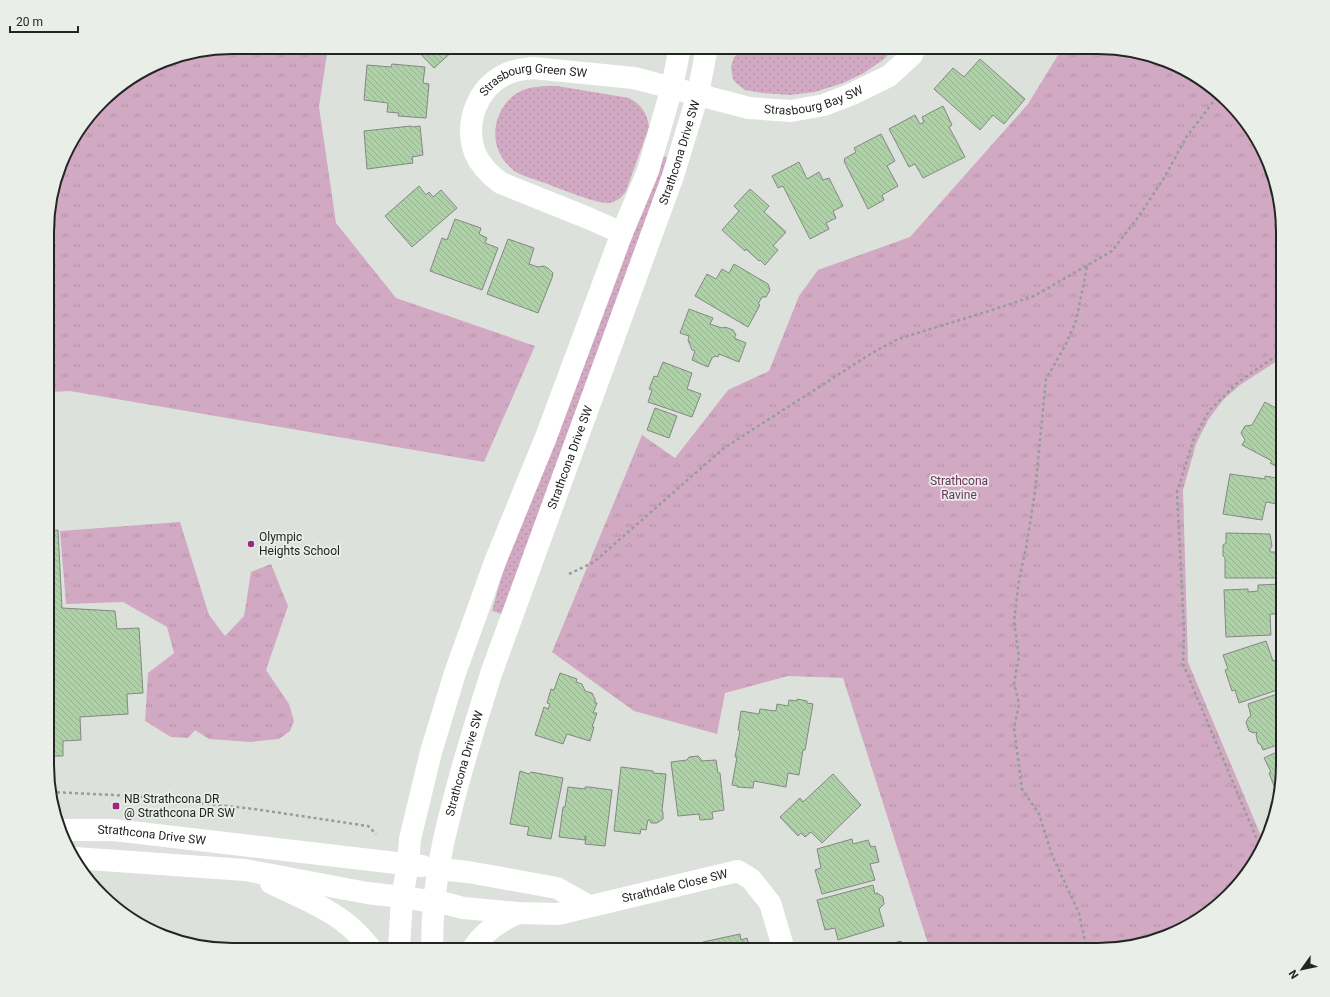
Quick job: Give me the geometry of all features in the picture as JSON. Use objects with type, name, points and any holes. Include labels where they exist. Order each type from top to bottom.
[{"type":"street","name":"Strathcona Drive SW","points":[[399,943],[402,897],[408,865],[410,839],[431,752],[455,673],[495,562],[546,437],[622,233],[648,171],[672,87],[679,54]]},
{"type":"street","name":"Strathcona Drive SW","points":[[432,943],[432,927],[443,844],[455,792],[492,671],[674,176],[698,94],[706,54]]},
{"type":"street","name":"Strasbourg Bay SW","points":[[698,94],[749,108],[791,111],[824,105],[852,94],[889,76],[912,54]]},
{"type":"street","name":"Strasbourg Green SW","points":[[622,233],[500,183],[495,179],[482,165],[476,154],[472,141],[471,128],[477,103],[484,91],[494,81],[519,69],[533,68],[634,78],[698,94]]},
{"type":"street","name":"Strathcona Drive SW","points":[[67,830],[114,830],[439,869]]},
{"type":"street","points":[[81,858],[245,870],[367,893],[435,902]]},
{"type":"street","points":[[439,869],[468,872],[558,888],[589,906]]},
{"type":"street","points":[[245,870],[327,910],[360,935],[366,943]]},
{"type":"street","name":"Strathdale Close SW","points":[[435,902],[463,908],[518,913],[558,914],[738,871],[751,879],[770,903],[782,943]]},
{"type":"street","points":[[477,943],[493,927],[518,913]]},
{"type":"path","points":[[569,574],[594,562],[724,448],[872,353],[898,339],[1034,296],[1112,251],[1139,216],[1164,178],[1187,136],[1215,98]]},
{"type":"path","points":[[1086,943],[1079,913],[1052,855],[1039,814],[1022,789],[1014,728],[1019,704],[1014,683],[1019,657],[1014,621],[1019,580],[1035,492],[1046,379],[1066,346],[1076,321],[1087,266]]},
{"type":"path","points":[[1258,843],[1183,664],[1184,629],[1177,492],[1194,438],[1210,411],[1237,383],[1276,356]]},
{"type":"path","points":[[56,792],[135,796],[254,809],[368,826],[376,834]]},
{"type":"green space","points":[[220,54],[327,54],[319,107],[336,223],[396,298],[535,346],[484,462],[70,391],[54,392],[54,220],[57,197],[63,175],[72,153],[84,133],[98,115],[115,98],[133,84],[153,72],[175,63],[197,57]]},
{"type":"green space","points":[[737,54],[889,54],[864,73],[843,83],[815,92],[790,95],[745,90],[733,79],[731,67],[734,57]]},
{"type":"green space","name":"Strathcona Ravine","points":[[1059,54],[1110,54],[1133,57],[1155,63],[1177,72],[1197,84],[1224,106],[1246,133],[1258,153],[1267,175],[1273,197],[1276,220],[1276,362],[1240,385],[1223,400],[1208,420],[1196,444],[1183,490],[1188,662],[1261,836],[1258,844],[1246,864],[1224,891],[1197,913],[1177,925],[1155,934],[1133,940],[1110,943],[928,943],[843,678],[788,676],[725,693],[717,734],[634,711],[552,652],[642,435],[675,458],[728,390],[769,371],[799,296],[818,270],[910,237],[1028,104]]},
{"type":"green space","points":[[557,86],[629,98],[643,110],[649,127],[626,191],[617,200],[609,203],[594,201],[525,176],[513,170],[502,157],[497,147],[495,137],[499,115],[504,106],[512,97],[525,89]]},
{"type":"green space","points":[[664,156],[668,158],[502,614],[492,611],[505,563],[660,158]]},
{"type":"green space","points":[[180,522],[209,615],[225,636],[244,616],[251,572],[271,564],[288,606],[266,670],[289,704],[294,721],[290,731],[279,739],[250,742],[209,739],[195,730],[188,738],[171,737],[145,721],[148,673],[174,653],[167,627],[123,602],[66,604],[60,531]]},
{"type":"building","points":[[421,54],[449,54],[434,68]]},
{"type":"building","points":[[980,59],[1025,99],[1004,124],[993,115],[980,130],[934,89],[953,68],[964,77]]},
{"type":"building","points":[[392,64],[425,67],[423,83],[429,84],[426,118],[398,116],[399,113],[387,112],[388,103],[364,100],[367,65],[391,67]]},
{"type":"building","points":[[943,106],[952,125],[949,127],[965,157],[923,178],[915,164],[909,167],[889,129],[915,115],[920,124],[924,122],[922,117]]},
{"type":"building","points":[[420,126],[423,155],[412,157],[413,163],[367,169],[364,131]]},
{"type":"building","points":[[881,134],[895,161],[887,166],[898,186],[882,195],[884,200],[868,209],[844,159],[856,152],[854,148]]},
{"type":"building","points":[[799,162],[807,179],[819,172],[823,180],[829,178],[843,206],[833,211],[836,218],[826,223],[829,229],[810,239],[783,186],[778,188],[772,176]]},
{"type":"building","points":[[419,186],[426,195],[429,192],[433,197],[441,190],[457,208],[412,247],[385,216]]},
{"type":"building","points":[[750,189],[769,206],[764,212],[786,232],[773,246],[778,250],[765,265],[746,249],[745,251],[722,230],[739,211],[734,206]]},
{"type":"building","points":[[455,219],[481,228],[479,234],[487,238],[485,243],[498,248],[482,290],[430,271],[442,238],[447,240]]},
{"type":"building","points":[[508,239],[534,248],[529,264],[538,267],[544,266],[553,273],[538,313],[487,294]]},
{"type":"building","points":[[734,264],[768,284],[770,290],[766,297],[762,297],[758,304],[760,305],[748,327],[695,296],[707,274],[716,279],[722,269],[729,273]]},
{"type":"building","points":[[689,309],[713,318],[710,324],[733,330],[736,335],[734,338],[746,343],[739,362],[719,354],[718,357],[715,356],[712,358],[708,367],[692,360],[695,351],[692,350],[688,340],[689,336],[680,333]]},
{"type":"building","points":[[663,362],[692,373],[687,389],[701,394],[692,417],[648,402],[652,390],[649,389],[654,376],[657,377]]},
{"type":"building","points":[[1265,402],[1276,408],[1276,466],[1270,463],[1272,461],[1242,445],[1245,440],[1241,433],[1245,426],[1252,425]]},
{"type":"building","points":[[655,408],[677,416],[669,438],[647,430]]},
{"type":"building","points":[[1230,474],[1265,479],[1265,476],[1276,478],[1276,504],[1266,502],[1262,520],[1223,514]]},
{"type":"building","points":[[54,530],[58,530],[62,608],[115,611],[117,629],[139,628],[143,693],[127,694],[128,714],[80,717],[81,740],[63,741],[63,756],[54,756]]},
{"type":"building","points":[[1226,533],[1270,534],[1272,546],[1270,552],[1276,552],[1276,578],[1225,578],[1225,558],[1223,556],[1223,545],[1226,543]]},
{"type":"building","points":[[1276,584],[1276,614],[1270,614],[1271,635],[1226,637],[1224,590],[1248,589],[1248,592],[1258,591],[1258,585]]},
{"type":"building","points":[[1266,641],[1273,661],[1276,660],[1276,690],[1239,703],[1235,690],[1232,691],[1225,670],[1228,669],[1223,655]]},
{"type":"building","points":[[560,673],[577,679],[576,682],[582,684],[585,691],[592,693],[595,703],[597,703],[593,713],[597,713],[592,727],[594,727],[590,741],[567,734],[563,744],[535,735],[544,707],[548,709],[550,704],[547,703],[551,689],[554,690]]},
{"type":"building","points":[[1276,694],[1276,745],[1263,750],[1261,745],[1258,743],[1256,735],[1257,732],[1254,733],[1249,731],[1246,722],[1251,716],[1248,704]]},
{"type":"building","points":[[797,699],[813,704],[799,775],[788,773],[786,787],[754,781],[753,788],[737,787],[738,786],[732,785],[737,757],[735,757],[740,731],[738,730],[741,711],[759,714],[760,709],[776,711],[777,704],[788,706],[789,700],[797,701]]},
{"type":"building","points":[[1276,752],[1276,777],[1274,786],[1269,773],[1271,772],[1264,758]]},
{"type":"building","points":[[698,756],[701,761],[716,760],[718,773],[720,773],[724,810],[712,812],[713,819],[700,820],[699,814],[678,816],[671,762],[687,760],[689,757]]},
{"type":"building","points":[[621,767],[666,774],[662,811],[663,819],[657,823],[651,823],[650,820],[648,820],[646,830],[641,829],[640,834],[614,831]]},
{"type":"building","points":[[520,771],[529,774],[531,772],[563,778],[551,839],[527,835],[529,827],[510,824]]},
{"type":"building","points":[[833,774],[861,805],[822,843],[811,832],[805,837],[801,833],[798,836],[780,817],[800,798],[803,802]]},
{"type":"building","points":[[568,787],[585,789],[585,787],[589,787],[612,790],[605,846],[585,844],[586,836],[585,840],[559,837],[563,807],[565,807]]},
{"type":"building","points":[[852,839],[853,844],[868,840],[871,847],[875,846],[879,862],[870,864],[875,880],[822,894],[815,870],[821,868],[817,849]]},
{"type":"building","points":[[873,885],[875,894],[877,893],[883,897],[884,904],[879,909],[884,926],[838,940],[835,928],[825,930],[817,900]]},
{"type":"building","points":[[740,934],[741,940],[747,938],[748,943],[703,943]]},
{"type":"place","name":"Olympic Heights School","points":[[251,544]]},
{"type":"place","name":"NB Strathcona DR @ Strathcona DR SW","points":[[116,806]]}]
